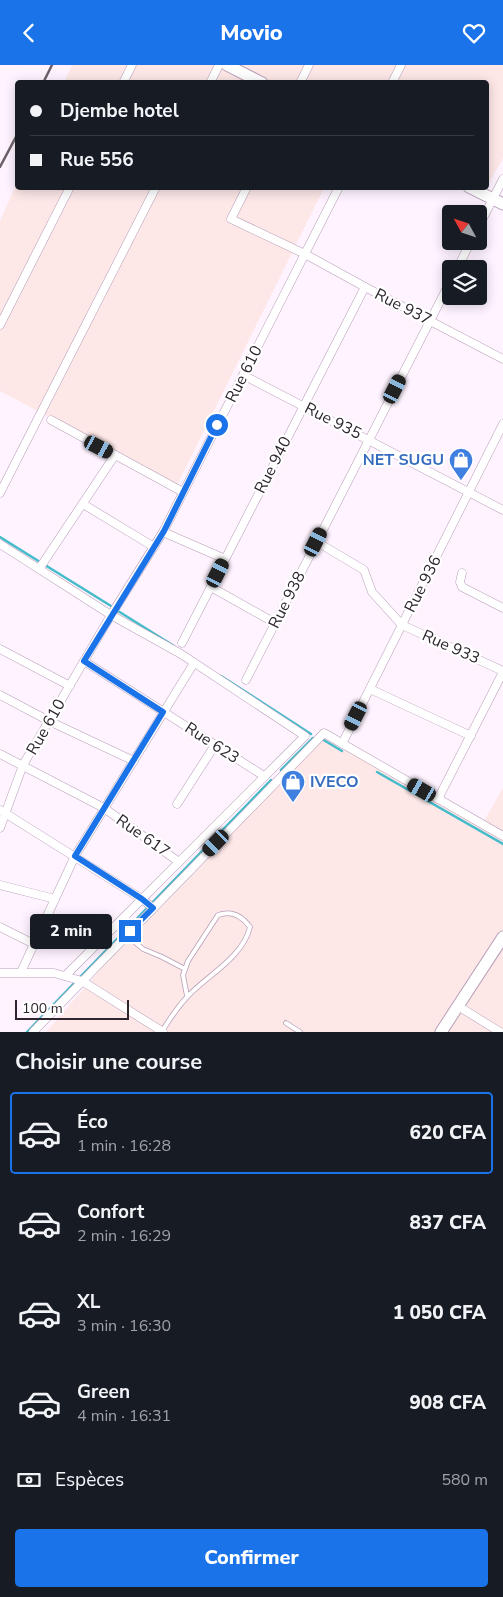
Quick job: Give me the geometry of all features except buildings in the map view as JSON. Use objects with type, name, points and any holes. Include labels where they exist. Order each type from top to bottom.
[{"type":"main road","points":[[227,65],[256,80]]},
{"type":"main road","points":[[476,190],[498,202]]},
{"type":"main road","points":[[441,1032],[503,937]]},
{"type":"street","points":[[124,80],[132,65]]},
{"type":"street","points":[[212,80],[219,65]]},
{"type":"street","points":[[302,80],[309,65]]},
{"type":"street","points":[[394,80],[401,65]]},
{"type":"street","points":[[488,215],[498,202],[503,179]]},
{"type":"street","points":[[0,325],[68,190]]},
{"type":"street","points":[[0,493],[154,190]]},
{"type":"street","name":"Rue 937","points":[[246,190],[231,219],[305,254],[503,359]]},
{"type":"street","name":"Rue 610","points":[[0,828],[3,811],[23,765],[111,615],[164,531],[337,190]]},
{"type":"street","name":"Rue 940","points":[[182,643],[365,287]]},
{"type":"street","name":"Rue 938","points":[[246,680],[442,298]]},
{"type":"street","name":"Rue 935","points":[[243,375],[503,510]]},
{"type":"street","points":[[51,421],[183,492]]},
{"type":"street","name":"Rue 936","points":[[342,743],[503,424]]},
{"type":"street","points":[[39,569],[115,455]]},
{"type":"street","points":[[83,504],[154,547]]},
{"type":"street","points":[[164,531],[225,559]]},
{"type":"street","name":"Rue 933","points":[[316,542],[364,569],[372,592],[402,625],[503,672]]},
{"type":"street","points":[[0,544],[111,615],[194,663],[305,737],[179,861],[130,931],[78,980],[34,1032]]},
{"type":"street","points":[[462,573],[460,581],[462,587],[503,608]]},
{"type":"street","points":[[211,587],[275,623]]},
{"type":"street","points":[[0,649],[70,686]]},
{"type":"street","name":"Rue 623","points":[[84,661],[264,776]]},
{"type":"street","points":[[21,972],[75,856],[194,663]]},
{"type":"street","points":[[438,799],[503,672]]},
{"type":"street","points":[[370,689],[471,736]]},
{"type":"street","points":[[0,695],[49,721],[134,761]]},
{"type":"street","points":[[65,976],[148,904],[324,733],[503,836]]},
{"type":"street","points":[[177,804],[215,745]]},
{"type":"street","name":"Rue 617","points":[[0,754],[104,808],[179,861]]},
{"type":"street","points":[[270,770],[279,778]]},
{"type":"street","points":[[3,811],[148,904]]},
{"type":"street","points":[[0,885],[54,899]]},
{"type":"street","points":[[0,927],[34,944]]},
{"type":"street","points":[[0,973],[54,973],[78,980],[162,1032]]},
{"type":"street","points":[[458,1006],[500,1032]]},
{"type":"lane","points":[[162,1032],[187,996],[228,961],[243,942],[248,935],[250,927],[246,921],[226,912],[218,915],[188,961],[183,975],[187,996]]},
{"type":"lane","points":[[130,931],[136,943],[142,949],[185,969]]},
{"type":"lane","points":[[286,1023],[300,1032]]},
{"type":"shaded area","points":[[72,65],[503,65],[503,158],[489,183],[489,80],[65,80]]},
{"type":"shaded area","points":[[15,187],[15,190],[323,190],[177,485],[0,391],[0,221]]},
{"type":"shaded area","points":[[323,736],[481,826],[503,788],[503,1032],[46,1032],[139,925]]},
{"type":"waterway","points":[[0,537],[40,562]]},
{"type":"waterway","points":[[45,565],[111,606]]},
{"type":"waterway","points":[[118,611],[174,646]]},
{"type":"waterway","points":[[221,676],[311,734]]},
{"type":"waterway","points":[[281,770],[313,738]]},
{"type":"waterway","points":[[322,739],[342,751]]},
{"type":"waterway","points":[[377,772],[503,844]]},
{"type":"waterway","points":[[27,1032],[271,780]]},
{"type":"railway","points":[[44,80],[52,65]]},
{"type":"railway","points":[[0,167],[15,139]]},
{"type":"place","name":"NET SUGU","points":[[461,481]]},
{"type":"place","name":"IVECO","points":[[293,803]]},
{"type":"route","points":[[130,931],[153,908],[75,856],[163,712],[84,661],[164,531],[217,425]]}]
